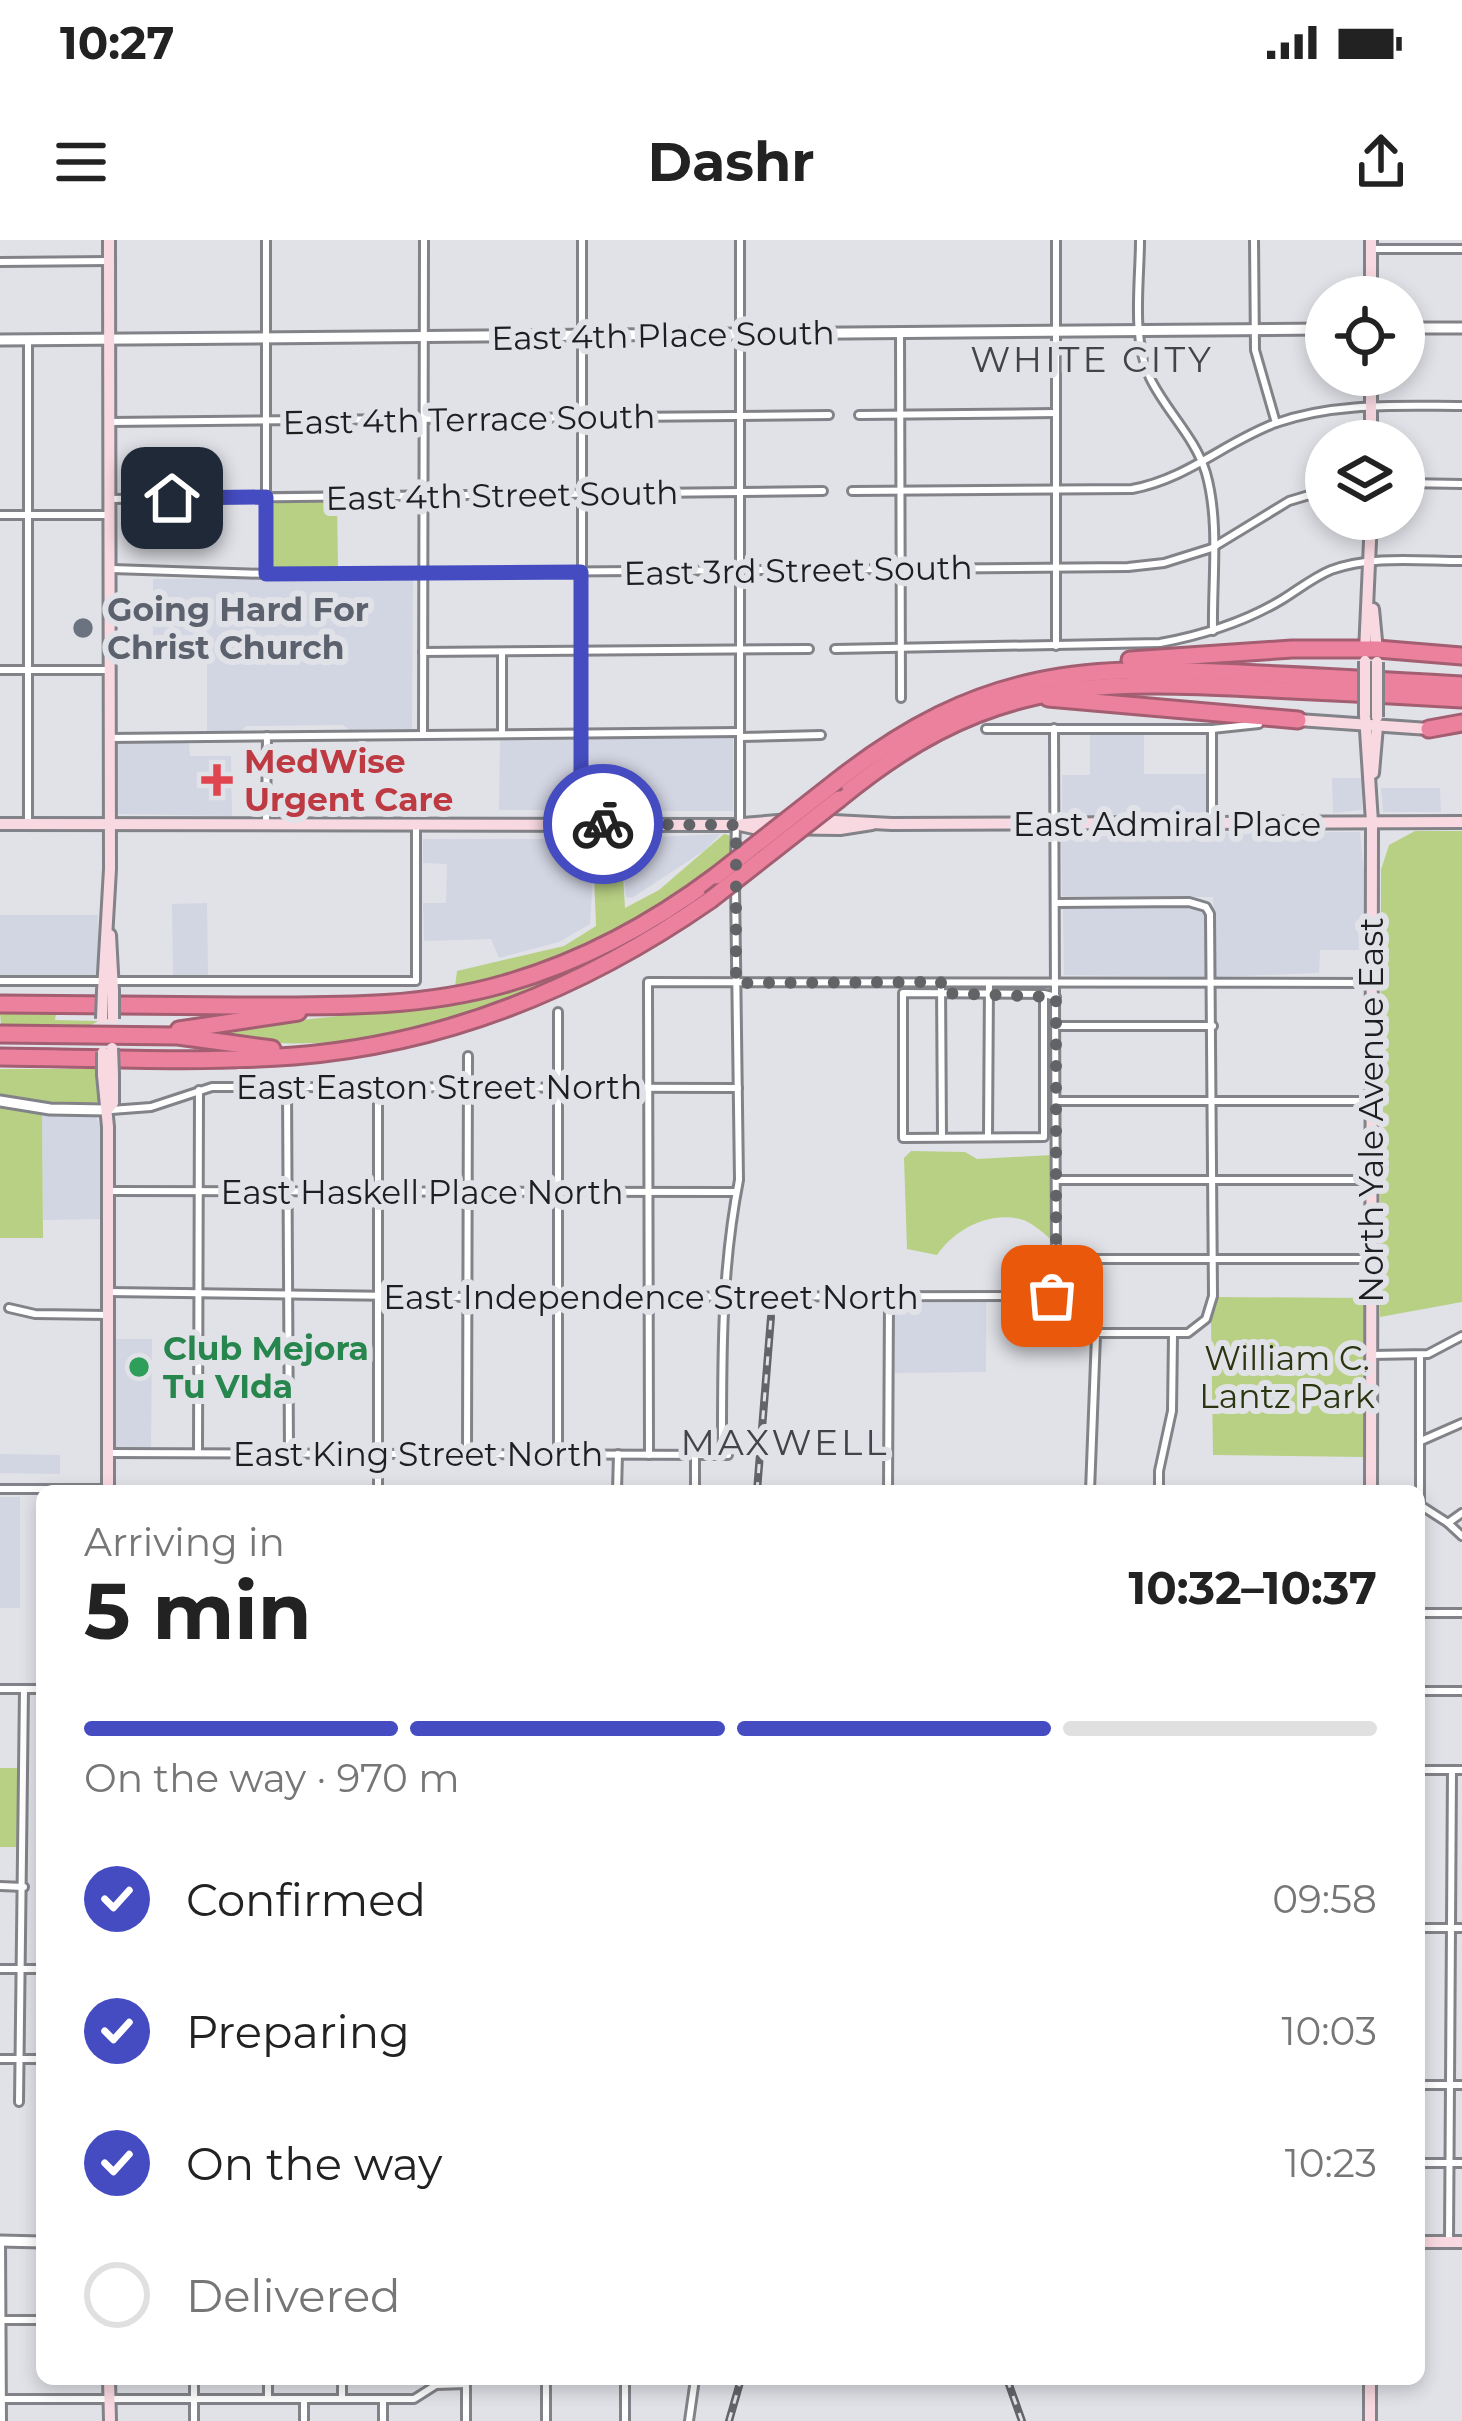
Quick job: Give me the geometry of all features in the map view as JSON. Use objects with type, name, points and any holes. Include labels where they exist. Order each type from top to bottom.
[{"type":"highway","points":[[0,1057],[266,1058],[347,1050],[458,1026],[546,994],[630,951],[710,899],[910,730],[997,691],[1138,658],[1265,650],[1462,656]]},
{"type":"highway","points":[[1069,674],[1143,668],[1462,685]]},
{"type":"highway","points":[[0,1004],[324,1006],[431,1000],[532,976],[610,944],[838,790],[934,733],[1027,697],[1085,686],[1140,683],[1462,699]]},
{"type":"highway","points":[[1027,697],[1298,720]]},
{"type":"highway","points":[[1429,730],[1462,727]]},
{"type":"highway","points":[[108,1034],[197,1028],[324,1006]]},
{"type":"highway","points":[[0,1030],[178,1036],[277,1049],[347,1050]]},
{"type":"main road","points":[[109,240],[110,824],[108,1075],[103,1102],[107,1110],[109,1485]]},
{"type":"main road","points":[[1371,244],[1371,276]]},
{"type":"main road","points":[[1370,396],[1370,420]]},
{"type":"main road","name":"North Yale Avenue East","points":[[1371,540],[1371,1485]]},
{"type":"main road","points":[[1298,720],[1429,730]]},
{"type":"main road","name":"East Admiral Place","points":[[738,825],[754,820],[1055,825],[1462,822]]},
{"type":"main road","points":[[0,824],[738,825]]},
{"type":"main road","points":[[110,2385],[110,2421]]},
{"type":"main road","points":[[1370,2385],[1370,2421]]},
{"type":"street","points":[[266,240],[266,574]]},
{"type":"street","points":[[423,735],[424,240]]},
{"type":"street","points":[[581,824],[582,240]]},
{"type":"street","points":[[722,1297],[739,1180],[740,240]]},
{"type":"street","points":[[1056,240],[1056,646]]},
{"type":"street","points":[[1140,240],[1140,331],[1151,379],[1202,463],[1212,504],[1213,631]]},
{"type":"street","points":[[1254,240],[1258,365],[1276,423]]},
{"type":"street","points":[[1371,244],[1462,249]]},
{"type":"street","points":[[0,262],[109,261]]},
{"type":"street","points":[[1425,328],[1462,328]]},
{"type":"street","name":"East 4th Place South","points":[[0,340],[1305,329]]},
{"type":"street","points":[[900,333],[901,698]]},
{"type":"street","points":[[28,340],[28,824]]},
{"type":"street","points":[[852,491],[1153,485],[1276,423],[1330,410],[1462,406]]},
{"type":"street","points":[[859,415],[1056,413]]},
{"type":"street","name":"East 4th Terrace South","points":[[109,422],[829,415]]},
{"type":"street","points":[[1425,483],[1462,484]]},
{"type":"street","name":"East 4th Street South","points":[[109,499],[823,491]]},
{"type":"street","name":"East 3rd Street South","points":[[109,569],[266,574],[1147,566],[1212,548],[1289,501],[1305,496]]},
{"type":"street","points":[[0,515],[109,515]]},
{"type":"street","points":[[835,649],[1136,646],[1213,631],[1255,615],[1328,572],[1371,563],[1462,560]]},
{"type":"street","points":[[423,652],[809,649]]},
{"type":"street","points":[[502,652],[502,734]]},
{"type":"street","points":[[0,670],[109,670]]},
{"type":"street","points":[[986,729],[1212,729],[1298,720]]},
{"type":"street","points":[[1054,728],[1056,1258],[1052,1296],[1067,1326],[1079,1333],[1192,1332],[1209,1314],[1213,1258],[1210,914],[1206,907],[1189,902],[1056,903]]},
{"type":"street","points":[[1212,729],[1212,825]]},
{"type":"street","points":[[109,738],[821,735]]},
{"type":"street","points":[[266,824],[267,736]]},
{"type":"street","points":[[0,981],[108,986],[416,982],[416,824]]},
{"type":"street","points":[[649,1454],[647,982],[1372,983]]},
{"type":"street","points":[[941,982],[942,1137]]},
{"type":"street","points":[[988,1137],[989,983]]},
{"type":"street","points":[[1044,994],[1044,1137],[903,1138],[903,993],[1044,994],[1056,997]]},
{"type":"street","points":[[558,1012],[558,1454]]},
{"type":"street","points":[[1056,1026],[1213,1026]]},
{"type":"street","points":[[467,1454],[468,1056]]},
{"type":"street","points":[[287,1087],[289,1454]]},
{"type":"street","points":[[378,1087],[378,1485]]},
{"type":"street","name":"East Easton Street North","points":[[0,1101],[50,1109],[107,1110],[152,1107],[199,1090],[739,1088]]},
{"type":"street","points":[[199,1090],[199,1454]]},
{"type":"street","points":[[1056,1101],[1372,1102]]},
{"type":"street","points":[[1056,1180],[1371,1180]]},
{"type":"street","name":"East Haskell Place North","points":[[108,1191],[735,1192]]},
{"type":"street","points":[[1056,1258],[1371,1259]]},
{"type":"street","name":"East Independence Street North","points":[[108,1292],[467,1298],[1052,1296]]},
{"type":"street","name":"East King Street North","points":[[109,1453],[725,1455],[722,1297]]},
{"type":"street","points":[[888,1485],[889,1298]]},
{"type":"street","points":[[9,1308],[35,1314],[108,1315]]},
{"type":"street","points":[[1090,1485],[1096,1335]]},
{"type":"street","points":[[1159,1485],[1172,1411],[1173,1335]]},
{"type":"street","points":[[1371,1355],[1420,1355],[1462,1336]]},
{"type":"street","points":[[1419,1485],[1420,1355]]},
{"type":"street","points":[[1420,1442],[1462,1424]]},
{"type":"street","points":[[617,1485],[618,1454]]},
{"type":"street","points":[[695,1455],[695,1485]]},
{"type":"street","points":[[0,1490],[36,1490]]},
{"type":"street","points":[[1425,1508],[1462,1536]]},
{"type":"street","points":[[1448,1523],[1462,1513]]},
{"type":"street","points":[[1425,1613],[1462,1613]]},
{"type":"street","points":[[0,1689],[36,1689]]},
{"type":"street","points":[[19,2102],[24,1689]]},
{"type":"street","points":[[1425,1691],[1462,1691]]},
{"type":"street","points":[[1425,1770],[1462,1770]]},
{"type":"street","points":[[1452,1770],[1449,2163],[1455,2242]]},
{"type":"street","points":[[0,1886],[25,1887]]},
{"type":"street","points":[[1425,1928],[1462,1928]]},
{"type":"street","points":[[0,1969],[36,1969]]},
{"type":"street","points":[[0,2059],[36,2059]]},
{"type":"street","points":[[1425,2085],[1462,2085]]},
{"type":"street","points":[[1425,2163],[1462,2163]]},
{"type":"street","points":[[2,2421],[1,2241],[36,2242]]},
{"type":"street","points":[[2,2320],[36,2320]]},
{"type":"street","points":[[194,2385],[194,2421]]},
{"type":"street","points":[[268,2385],[268,2399]]},
{"type":"street","points":[[342,2385],[342,2399]]},
{"type":"street","points":[[1,2399],[417,2399],[435,2385]]},
{"type":"street","points":[[466,2385],[466,2421]]},
{"type":"street","points":[[546,2385],[546,2421]]},
{"type":"street","points":[[625,2385],[625,2421]]},
{"type":"street","points":[[689,2421],[694,2385]]},
{"type":"street","points":[[304,2399],[304,2421]]},
{"type":"street","points":[[383,2400],[383,2421]]},
{"type":"shaded area","points":[[413,578],[412,729],[349,730],[343,725],[207,731],[207,655],[153,655],[153,579]]},
{"type":"shaded area","points":[[1090,733],[1144,734],[1144,774],[1206,774],[1207,816],[1062,815],[1062,775],[1090,775]]},
{"type":"shaded area","points":[[733,737],[733,811],[588,811],[586,738]]},
{"type":"shaded area","points":[[500,738],[577,739],[577,810],[499,810]]},
{"type":"shaded area","points":[[189,742],[190,756],[231,756],[232,816],[118,814],[117,743]]},
{"type":"shaded area","points":[[1332,778],[1362,778],[1362,810],[1333,813]]},
{"type":"shaded area","points":[[1381,788],[1440,788],[1441,812],[1383,812]]},
{"type":"shaded area","points":[[1360,832],[1365,921],[1358,922],[1359,950],[1320,950],[1319,973],[1216,977],[1213,897],[1062,896],[1061,834]]},
{"type":"shaded area","points":[[720,834],[705,850],[632,898],[626,897],[624,874],[593,875],[590,924],[559,942],[499,958],[491,939],[424,941],[423,903],[446,903],[447,864],[423,863],[423,839]]},
{"type":"shaded area","points":[[207,903],[208,977],[173,978],[172,904]]},
{"type":"shaded area","points":[[1189,907],[1207,915],[1207,977],[1064,975],[1063,909]]},
{"type":"shaded area","points":[[0,915],[98,915],[98,974],[94,978],[0,977]]},
{"type":"shaded area","points":[[42,1113],[95,1116],[100,1125],[101,1219],[43,1220]]},
{"type":"shaded area","points":[[986,1302],[986,1372],[895,1373],[895,1303]]},
{"type":"shaded area","points":[[115,1339],[152,1339],[151,1450],[114,1450]]},
{"type":"shaded area","points":[[0,1454],[60,1455],[60,1474],[0,1473]]},
{"type":"shaded area","points":[[0,1497],[20,1497],[20,1608],[0,1608]]},
{"type":"green space","points":[[337,500],[338,568],[273,567],[272,504]]},
{"type":"green space","points":[[1415,831],[1462,831],[1462,1302],[1380,1317],[1381,870],[1389,845]]},
{"type":"green space","points":[[724,834],[732,836],[730,854],[637,919],[521,970],[455,987],[457,971],[564,946],[596,926],[594,876],[623,875],[625,908],[659,890]]},
{"type":"green space","points":[[621,950],[515,997],[411,1030],[303,1043],[187,1032],[471,1002],[546,980]]},
{"type":"green space","points":[[0,1013],[98,1021],[90,1026],[1,1024]]},
{"type":"green space","points":[[0,1069],[98,1069],[98,1102],[57,1105],[0,1096]]},
{"type":"green space","points":[[0,1106],[42,1113],[43,1238],[0,1238]]},
{"type":"green space","points":[[911,1151],[965,1152],[977,1159],[1051,1155],[1052,1240],[1024,1220],[1008,1217],[984,1220],[962,1231],[937,1255],[907,1249],[904,1158]]},
{"type":"green space","name":"William C. Lantz Park","points":[[1216,1297],[1364,1298],[1363,1457],[1213,1455],[1211,1318]]},
{"type":"green space","points":[[0,1768],[22,1768],[22,1847],[0,1847]]},
{"type":"railway","points":[[757,1485],[771,1317]]},
{"type":"railway","points":[[729,2421],[739,2385]]},
{"type":"railway","points":[[1009,2385],[1022,2421]]},
{"type":"way so far","points":[[603,824],[736,825],[736,983],[941,982],[941,993],[1056,997],[1052,1296]]},
{"type":"place","name":"Going Hard For Christ Church","points":[[83,628]]},
{"type":"place","name":"MedWise Urgent Care","points":[[217,780]]},
{"type":"place","name":"Club Mejora Tu VIda","points":[[139,1367]]},
{"type":"district","name":"WHITE CITY","points":[[1092,359]]},
{"type":"district","name":"MAXWELL","points":[[785,1442]]},
{"type":"route","points":[[172,498],[266,497],[266,574],[581,572],[581,824],[603,824]]}]
